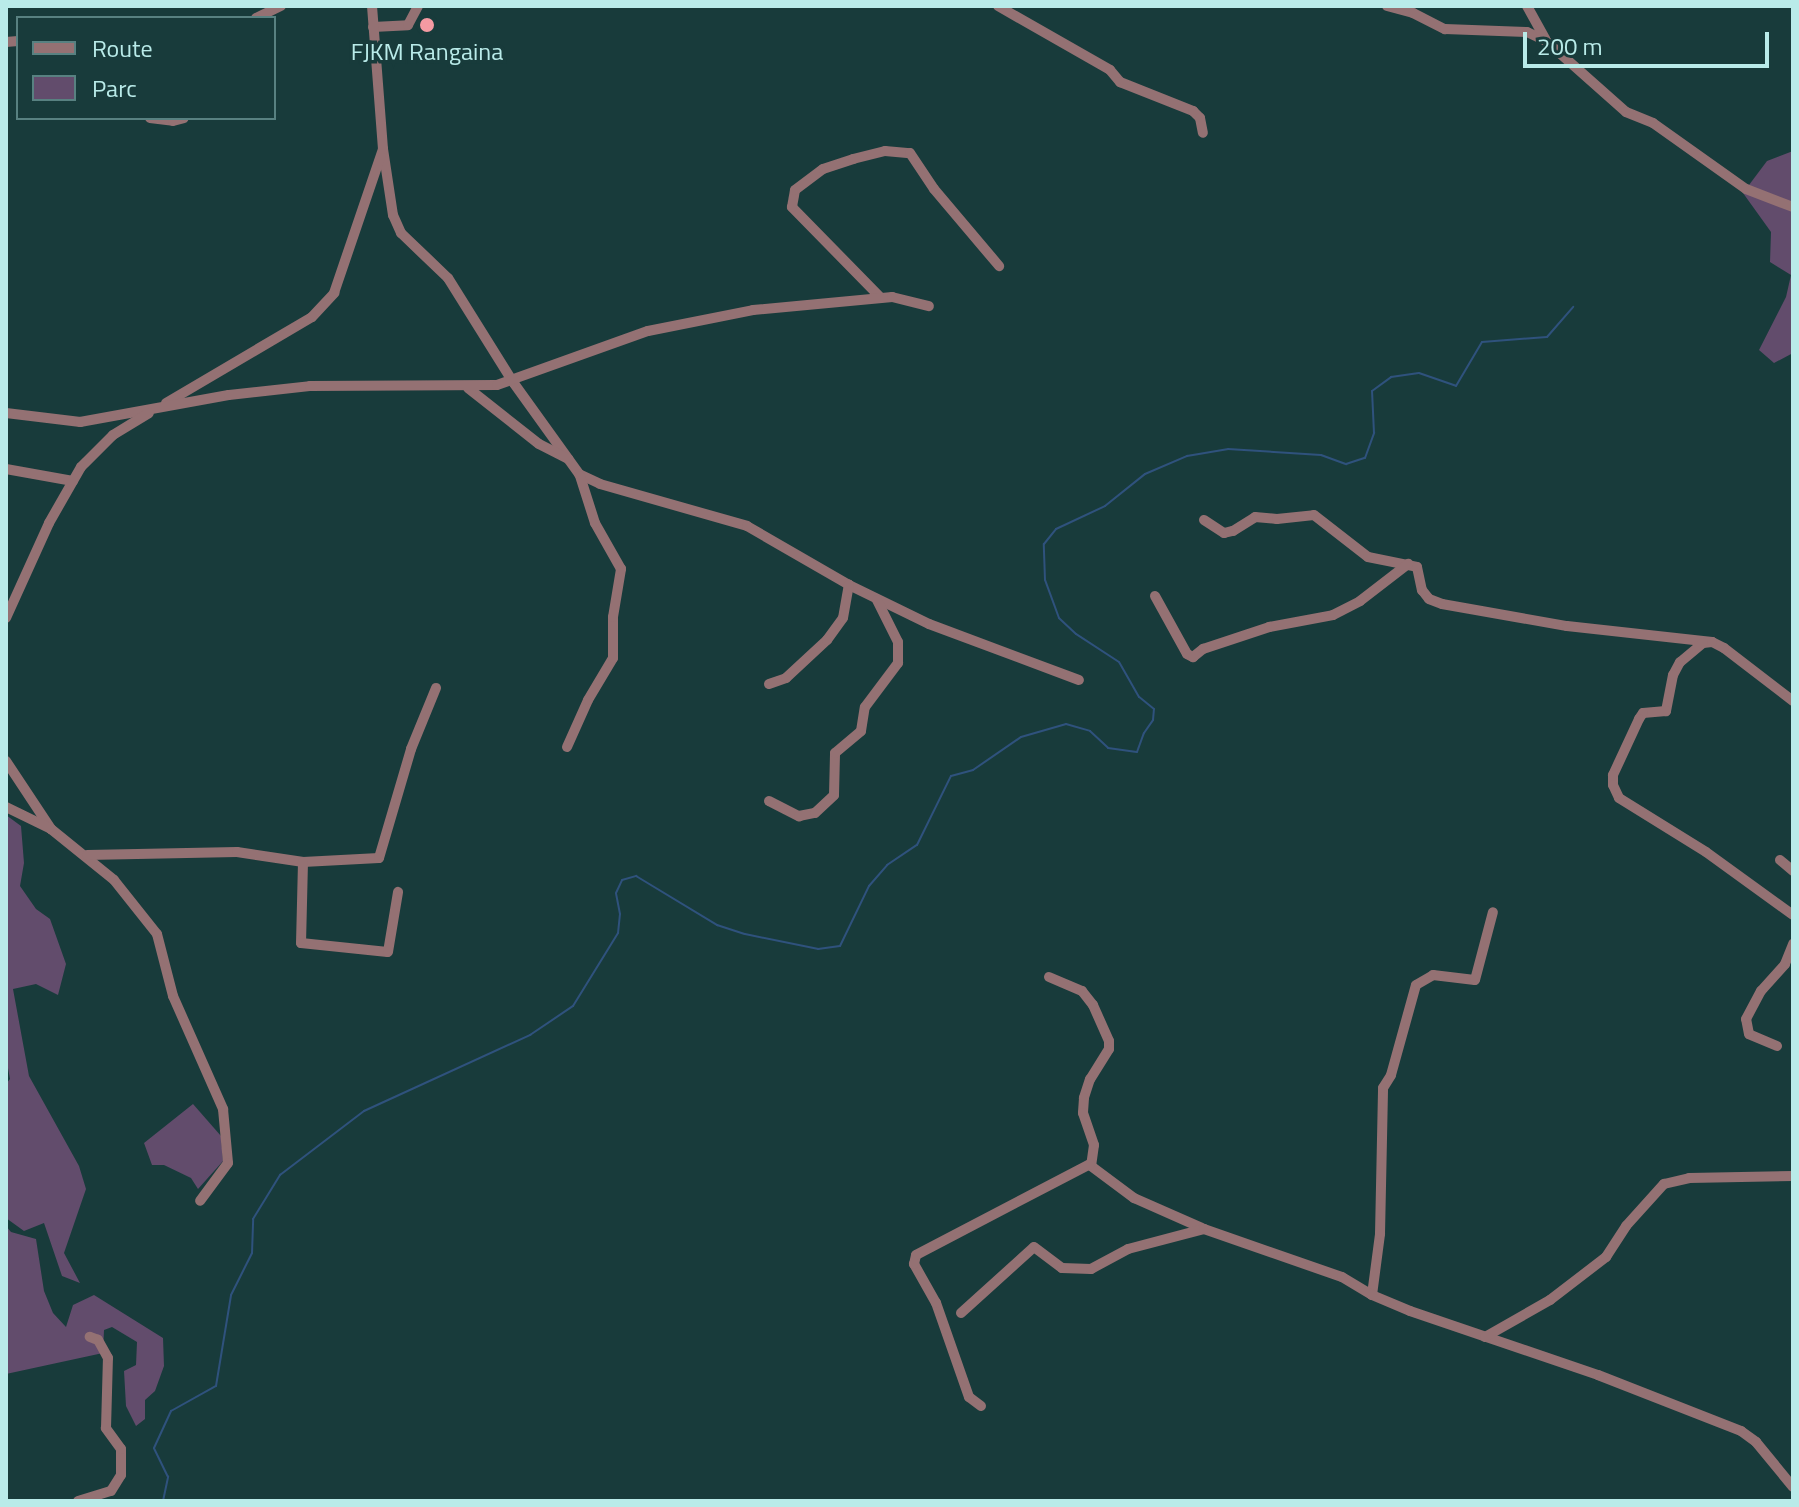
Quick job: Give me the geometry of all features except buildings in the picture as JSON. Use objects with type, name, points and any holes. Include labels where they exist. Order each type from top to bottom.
[{"type":"street","points":[[260,16],[281,6]]},
{"type":"street","points":[[372,6],[383,149],[393,215],[401,233],[448,278],[513,382],[579,474],[595,523],[621,569],[613,617],[613,658],[588,700],[567,747]]},
{"type":"street","points":[[373,27],[408,25],[418,6]]},
{"type":"street","points":[[998,6],[1110,70],[1120,82],[1193,111],[1200,118],[1203,133]]},
{"type":"street","points":[[1387,6],[1413,13],[1445,29],[1527,32],[1546,41],[1626,112],[1653,123],[1746,189],[1793,207]]},
{"type":"street","points":[[1527,6],[1546,41]]},
{"type":"street","points":[[6,618],[49,523],[81,467],[113,435],[312,317],[334,293],[383,149]]},
{"type":"street","points":[[880,297],[792,207],[795,190],[823,169],[853,159],[885,151],[910,153],[934,189],[999,266]]},
{"type":"street","points":[[6,413],[80,422],[229,395],[310,386],[426,384],[468,388],[513,382],[648,331],[753,310],[880,297],[929,306]]},
{"type":"street","points":[[468,388],[539,444],[568,459]]},
{"type":"street","points":[[6,482],[9,470],[73,481]]},
{"type":"street","points":[[579,474],[600,484],[747,526],[849,585],[929,624],[1079,680]]},
{"type":"street","points":[[1204,520],[1224,533],[1255,517],[1277,519],[1314,515],[1368,557],[1417,567],[1422,590],[1429,599],[1442,604],[1567,626],[1712,642],[1753,668],[1793,701]]},
{"type":"street","points":[[1155,596],[1187,654],[1193,657],[1203,649],[1269,627],[1333,615],[1360,601],[1408,564]]},
{"type":"street","points":[[769,684],[786,678],[827,640],[843,618],[849,585]]},
{"type":"street","points":[[769,801],[799,816],[815,813],[834,795],[835,753],[861,731],[865,707],[898,663],[898,642],[876,598]]},
{"type":"street","points":[[1712,642],[1685,654],[1673,675],[1666,711],[1643,713],[1613,775],[1613,785],[1619,798],[1751,882],[1793,915]]},
{"type":"street","points":[[87,855],[237,852],[303,862],[379,858],[411,749],[436,688]]},
{"type":"street","points":[[6,761],[51,829]]},
{"type":"street","points":[[6,807],[51,829],[87,855],[114,880],[157,934],[173,996],[223,1109],[228,1163],[200,1201]]},
{"type":"street","points":[[1780,860],[1793,871]]},
{"type":"street","points":[[303,862],[301,943],[388,952],[398,892]]},
{"type":"street","points":[[1372,1295],[1380,1234],[1383,1088],[1391,1075],[1416,985],[1433,975],[1475,980],[1493,912]]},
{"type":"street","points":[[1777,1046],[1749,1034],[1746,1019],[1761,991],[1785,964],[1793,944]]},
{"type":"street","points":[[1049,977],[1082,991],[1093,1005],[1109,1041],[1109,1049],[1090,1079],[1084,1098],[1083,1113],[1094,1145],[1090,1164]]},
{"type":"street","points":[[1090,1164],[1134,1198],[1204,1229],[1342,1277],[1372,1295],[1626,1385],[1741,1431],[1756,1442],[1793,1487]]},
{"type":"street","points":[[981,1406],[969,1397],[936,1303],[914,1264],[916,1255],[1090,1164]]},
{"type":"street","points":[[1485,1337],[1550,1300],[1606,1257],[1626,1226],[1664,1184],[1689,1178],[1793,1176]]},
{"type":"street","points":[[961,1313],[1034,1247],[1062,1268],[1091,1269],[1128,1249],[1204,1229]]},
{"type":"street","points":[[78,1501],[111,1491],[121,1475],[121,1449],[106,1428],[108,1358],[98,1340],[90,1337]]},
{"type":"green space","points":[[1793,151],[1793,353],[1774,363],[1759,350],[1786,297],[1791,275],[1770,262],[1771,232],[1743,193],[1767,161]]},
{"type":"green space","points":[[6,815],[21,826],[24,863],[20,886],[36,909],[50,919],[66,964],[58,995],[36,984],[13,989],[29,1076],[79,1166],[86,1189],[64,1253],[80,1283],[62,1276],[44,1223],[24,1231],[6,1218],[6,1084],[10,1079],[6,1057]]},
{"type":"green space","points":[[193,1104],[221,1136],[223,1161],[198,1189],[191,1178],[164,1165],[152,1165],[144,1143]]},
{"type":"green space","points":[[6,1226],[11,1232],[36,1239],[44,1291],[53,1313],[66,1327],[73,1305],[94,1295],[163,1338],[164,1366],[155,1391],[145,1400],[145,1419],[136,1426],[126,1406],[124,1371],[136,1365],[137,1342],[112,1327],[104,1330],[103,1353],[6,1374]]},
{"type":"waterway","points":[[163,1501],[168,1477],[154,1448],[171,1411],[216,1386],[231,1295],[252,1253],[253,1219],[280,1175],[364,1111],[530,1035],[573,1006],[618,933],[620,914],[616,893],[622,880],[636,876],[717,925],[745,934],[818,949],[840,946],[869,886],[887,865],[917,845],[951,776],[973,770],[1021,737],[1066,724],[1090,731],[1108,748],[1137,752],[1153,720],[1154,709],[1139,697],[1119,662],[1076,634],[1059,618],[1045,580],[1044,544],[1056,529],[1105,506],[1145,474],[1187,456],[1228,449],[1321,455],[1346,464],[1365,458],[1374,433],[1372,391],[1391,377],[1419,373],[1456,386],[1482,342],[1547,337],[1573,307]]},
{"type":"place","name":"FJKM Rangaina","points":[[427,25]]}]
